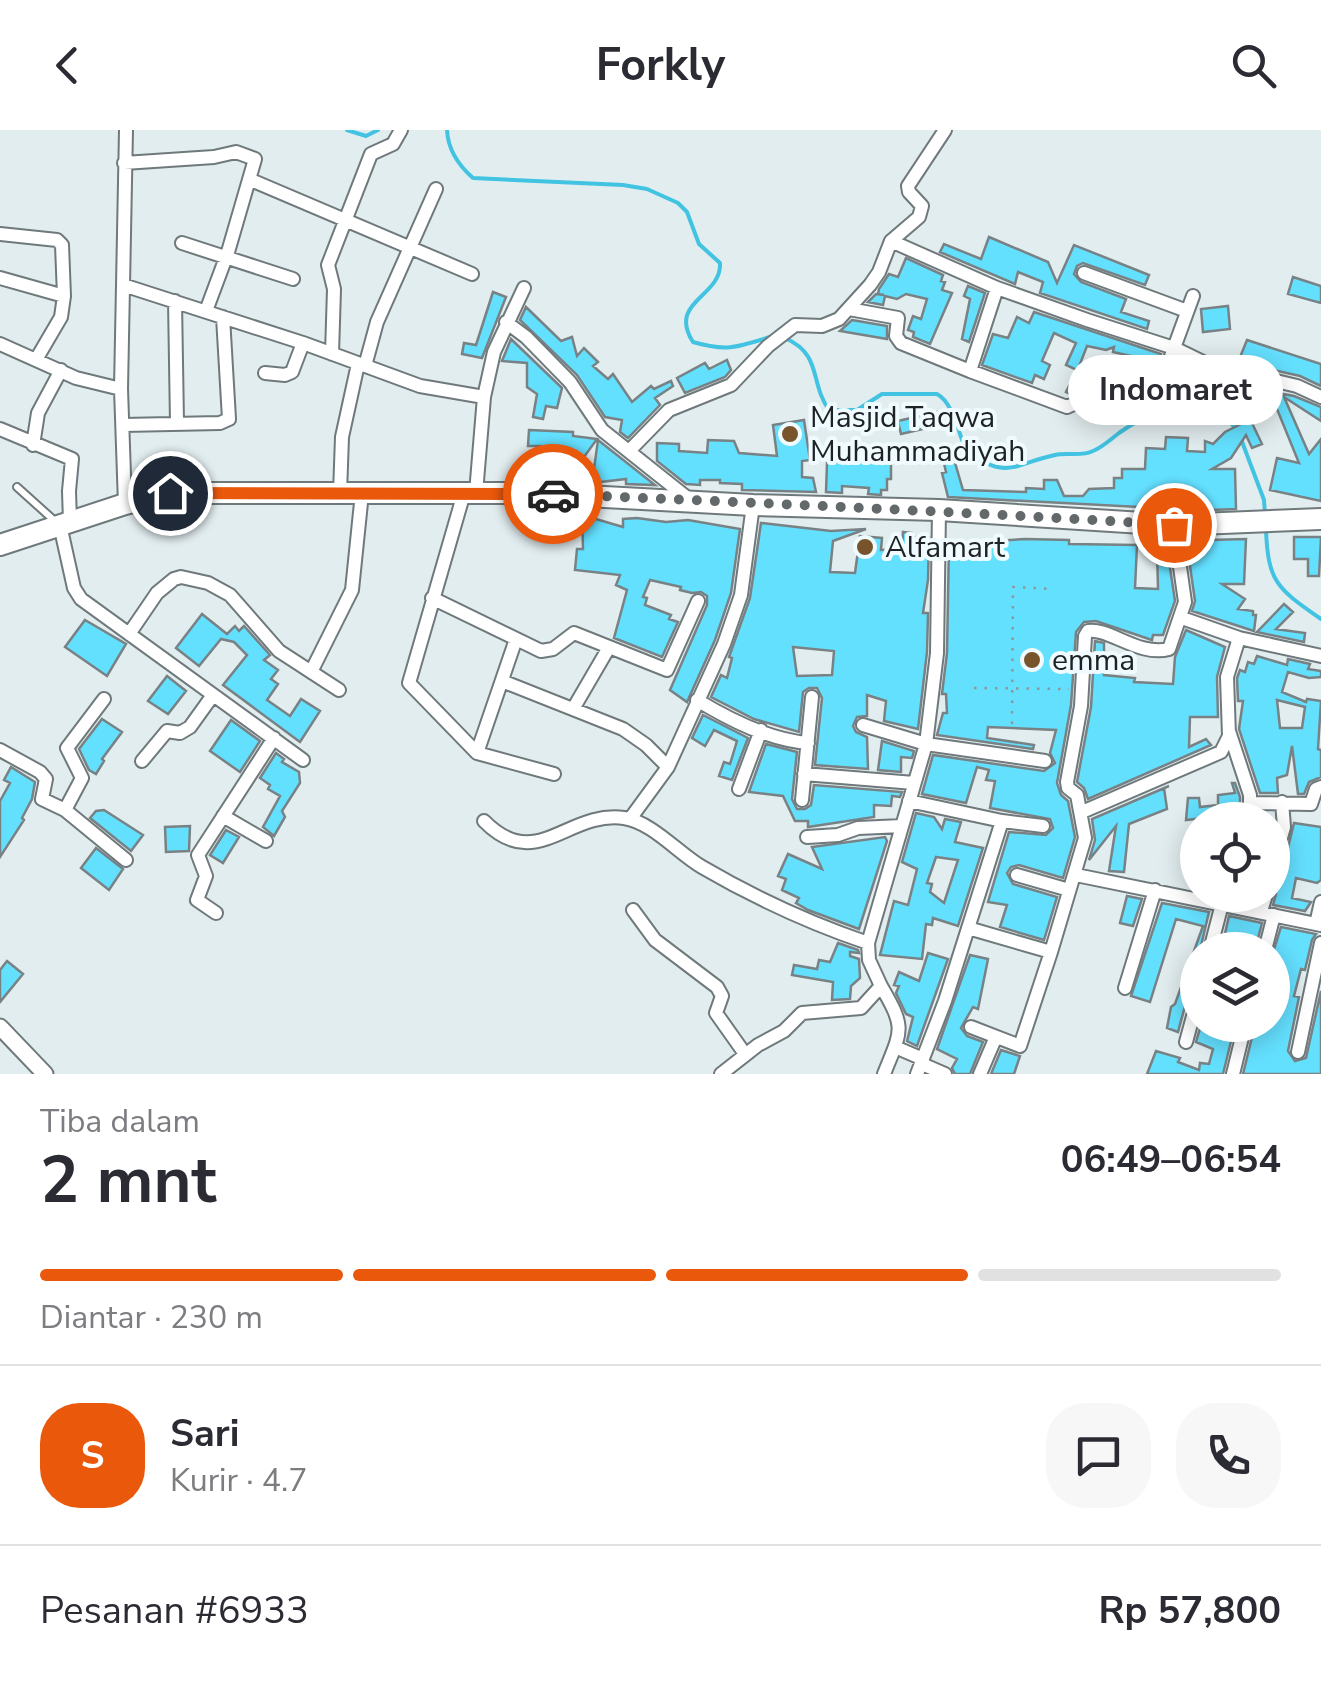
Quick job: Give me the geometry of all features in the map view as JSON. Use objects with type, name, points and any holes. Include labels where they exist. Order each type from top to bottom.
[{"type":"highway","points":[[0,545],[170,493],[470,493],[690,500],[1174,525],[1321,520]]},
{"type":"street","points":[[124,504],[121,388],[126,130]]},
{"type":"street","points":[[332,354],[334,290],[328,265],[371,154],[393,144],[401,130]]},
{"type":"street","points":[[629,451],[670,410],[731,386],[786,331],[801,324],[832,324],[849,309],[879,272],[890,241],[919,217],[922,206],[908,186],[945,130]]},
{"type":"street","points":[[124,163],[244,153],[256,159],[206,311]]},
{"type":"street","points":[[251,180],[472,274]]},
{"type":"street","points":[[340,493],[342,437],[362,365],[436,189]]},
{"type":"street","points":[[0,234],[61,242],[61,317],[37,358]]},
{"type":"street","points":[[890,241],[997,288],[1174,348],[1209,364],[1297,386],[1321,397]]},
{"type":"street","points":[[182,243],[292,280]]},
{"type":"street","points":[[1084,273],[1188,312]]},
{"type":"street","points":[[0,278],[64,296]]},
{"type":"street","points":[[123,285],[303,343],[420,386],[484,397]]},
{"type":"street","points":[[524,288],[494,352],[470,493],[432,598],[409,683],[477,753],[554,774]]},
{"type":"street","points":[[970,371],[997,288]]},
{"type":"street","points":[[849,309],[898,318],[896,336],[901,343],[1066,407],[1080,401],[1108,368],[1162,373],[1170,365],[1193,296]]},
{"type":"street","points":[[175,301],[177,423]]},
{"type":"street","points":[[122,425],[220,423],[230,419],[224,317]]},
{"type":"street","points":[[506,322],[526,336],[570,382],[602,430],[690,500]]},
{"type":"street","points":[[265,373],[292,372],[303,343]]},
{"type":"street","points":[[2,349],[37,358],[96,385],[121,388]]},
{"type":"street","points":[[34,445],[38,412],[61,370]]},
{"type":"street","points":[[0,429],[73,460],[65,524],[76,594],[303,760]]},
{"type":"street","points":[[311,672],[352,590],[362,493]]},
{"type":"street","points":[[630,818],[668,766],[708,683],[741,595],[753,505]]},
{"type":"street","points":[[884,1074],[900,1023],[869,960],[868,943],[926,744],[937,653],[939,510]]},
{"type":"street","points":[[971,1027],[1018,1047],[1022,1043],[1085,838],[1077,795],[1068,788],[1068,782],[1088,631],[1165,652],[1172,645],[1185,597],[1174,525]]},
{"type":"street","points":[[129,634],[162,588],[180,577],[223,590],[280,652],[339,690]]},
{"type":"street","points":[[432,598],[548,652],[574,633],[667,670],[698,601]]},
{"type":"street","points":[[1182,618],[1239,638],[1321,656]]},
{"type":"street","points":[[477,753],[516,638]]},
{"type":"street","points":[[1239,638],[1227,677],[1229,731],[1251,802]]},
{"type":"street","points":[[573,710],[608,648]]},
{"type":"street","points":[[502,682],[633,734],[668,766]]},
{"type":"street","points":[[142,760],[167,730],[180,733],[190,726],[213,695]]},
{"type":"street","points":[[802,800],[812,697]]},
{"type":"street","points":[[64,810],[82,778],[67,748],[104,699]]},
{"type":"street","points":[[697,700],[760,730],[794,742],[808,742]]},
{"type":"street","points":[[862,725],[926,744],[1045,761]]},
{"type":"street","points":[[739,790],[760,730]]},
{"type":"street","points":[[1082,812],[1221,752],[1229,731]]},
{"type":"street","points":[[216,913],[198,900],[206,876],[198,855],[274,738]]},
{"type":"street","points":[[2,756],[40,772],[46,779],[42,798],[64,810],[126,860]]},
{"type":"street","points":[[804,774],[914,782]]},
{"type":"street","points":[[1290,803],[1310,804],[1316,789],[1321,787]]},
{"type":"street","points":[[909,801],[1043,826]]},
{"type":"street","points":[[223,816],[266,841]]},
{"type":"street","points":[[484,821],[512,842],[526,844],[602,816],[630,818],[762,901],[868,943]]},
{"type":"street","points":[[920,1066],[1002,821]]},
{"type":"street","points":[[807,837],[838,835],[858,828],[902,826]]},
{"type":"street","points":[[1017,875],[1069,890]]},
{"type":"street","points":[[1076,875],[1180,894]]},
{"type":"street","points":[[1125,988],[1155,890]]},
{"type":"street","points":[[1265,912],[1318,925],[1321,902]]},
{"type":"street","points":[[633,910],[655,940],[717,988],[722,996],[716,1013],[746,1054]]},
{"type":"street","points":[[1266,932],[1268,913]]},
{"type":"street","points":[[968,928],[1052,952]]},
{"type":"street","points":[[1298,1052],[1321,943]]},
{"type":"street","points":[[721,1074],[802,1013],[861,1008],[881,986]]},
{"type":"street","points":[[0,1026],[45,1074]]},
{"type":"street","points":[[980,1074],[996,1038]]},
{"type":"street","points":[[1233,1074],[1241,1042]]},
{"type":"street","points":[[895,1047],[920,1066],[945,1074]]},
{"type":"lane","points":[[18,487],[65,524]]},
{"type":"path","points":[[1012,724],[1013,588],[1054,589]]},
{"type":"path","points":[[974,688],[1080,689]]},
{"type":"building","points":[[989,237],[1048,262],[1057,283],[1074,245],[1149,275],[1145,285],[1083,263],[1074,274],[1081,282],[1126,299],[1121,312],[1149,321],[1147,329],[1040,293],[1043,282],[1018,272],[1015,284],[940,252],[944,244],[981,259]]},
{"type":"building","points":[[906,258],[943,275],[942,290],[952,293],[930,344],[913,337],[914,332],[908,330],[913,316],[921,319],[927,299],[906,294],[897,299],[885,296],[883,305],[868,302],[876,294],[884,295],[878,294],[879,289],[889,274],[898,277]]},
{"type":"building","points":[[1293,277],[1321,286],[1321,303],[1288,294]]},
{"type":"building","points":[[968,286],[985,293],[969,342],[962,339],[970,299],[964,296]]},
{"type":"building","points":[[493,292],[506,297],[482,358],[462,354],[464,343],[476,345]]},
{"type":"building","points":[[1228,306],[1230,329],[1203,332],[1201,309]]},
{"type":"building","points":[[526,307],[561,341],[572,337],[577,356],[584,348],[598,362],[593,366],[608,379],[613,374],[632,402],[651,386],[654,389],[671,381],[673,386],[655,398],[660,405],[628,438],[620,432],[622,420],[605,417],[577,375],[520,320]]},
{"type":"building","points":[[1034,312],[1161,354],[1158,362],[1113,352],[1114,347],[1106,350],[1087,346],[1080,364],[1093,370],[1070,394],[1066,392],[1077,370],[1066,365],[1076,343],[1054,333],[1042,361],[1050,365],[1044,379],[1035,375],[1032,383],[982,365],[993,334],[1008,338],[1017,317],[1029,323]]},
{"type":"building","points":[[852,320],[887,326],[887,339],[840,331]]},
{"type":"building","points":[[511,339],[562,388],[557,408],[546,406],[543,419],[533,417],[537,394],[527,387],[527,363],[502,361]]},
{"type":"building","points":[[1247,340],[1321,364],[1321,386],[1300,376],[1238,362]]},
{"type":"building","points":[[727,360],[731,370],[725,377],[685,393],[677,378],[705,363],[709,369]]},
{"type":"building","points":[[1112,379],[1145,384],[1143,391],[1131,388],[1130,393],[1115,388],[1106,400],[1090,405]]},
{"type":"building","points":[[1231,380],[1321,407],[1321,421],[1284,397],[1309,454],[1321,439],[1321,501],[1270,490],[1277,458],[1299,463],[1277,409],[1252,423],[1262,444],[1252,448],[1246,435],[1231,458],[1212,469],[1235,469],[1236,509],[1186,511],[1182,508],[1185,492],[1161,490],[1158,508],[948,497],[941,451],[951,449],[963,490],[1026,492],[1026,488],[1044,489],[1044,480],[1057,480],[1064,496],[1083,496],[1089,489],[1114,488],[1114,478],[1122,478],[1122,469],[1145,469],[1146,448],[1165,449],[1166,437],[1188,438],[1187,451],[1205,452],[1205,441],[1213,444],[1241,424],[1238,418],[1274,399],[1235,397]]},
{"type":"building","points":[[937,412],[940,425],[901,434],[898,421]]},
{"type":"building","points":[[804,420],[810,460],[802,461],[802,477],[813,478],[816,492],[742,490],[742,484],[720,480],[686,484],[657,461],[657,443],[679,444],[679,451],[707,453],[708,440],[734,441],[739,453],[777,456],[773,425]]},
{"type":"building","points":[[529,430],[573,432],[573,436],[597,439],[576,468],[579,480],[537,480],[540,446],[528,446]]},
{"type":"building","points":[[598,440],[655,485],[626,484],[626,479],[592,483]]},
{"type":"building","points":[[854,449],[875,462],[891,463],[891,479],[887,479],[887,490],[881,490],[881,495],[868,494],[869,488],[842,486],[842,493],[826,492],[827,463],[855,460]]},
{"type":"building","points":[[582,510],[587,510],[589,517],[623,527],[623,519],[637,518],[688,520],[740,529],[731,593],[687,702],[670,690],[707,605],[707,596],[650,580],[643,597],[647,598],[645,605],[671,615],[669,619],[678,622],[662,657],[614,638],[627,590],[616,585],[620,575],[575,570],[577,549],[583,549]]},
{"type":"building","points":[[761,523],[831,531],[866,529],[833,541],[830,572],[855,573],[860,536],[882,538],[881,550],[902,549],[903,532],[912,533],[912,537],[929,537],[923,613],[928,613],[927,652],[918,729],[884,721],[886,701],[867,695],[867,716],[857,717],[853,726],[867,737],[868,769],[815,765],[822,698],[817,688],[803,692],[799,732],[754,719],[711,697],[721,675],[727,678],[732,658],[729,657],[750,598]],"holes":[[[793,647],[834,651],[832,675],[797,676]]]},
{"type":"building","points":[[1294,537],[1321,537],[1319,576],[1308,576],[1308,559],[1294,559]]},
{"type":"building","points":[[1025,539],[1137,545],[1135,588],[1158,589],[1157,548],[1167,548],[1175,601],[1163,635],[1153,635],[1152,640],[1096,621],[1084,622],[1076,632],[1071,705],[1057,783],[1068,801],[1075,837],[1063,878],[1019,865],[1007,873],[1013,884],[1057,897],[1044,940],[1000,927],[1007,905],[988,902],[1009,832],[1046,835],[1053,828],[1050,819],[990,808],[995,781],[986,780],[989,770],[977,767],[966,803],[922,794],[933,755],[1044,771],[1055,763],[1050,753],[1056,730],[988,727],[987,738],[1034,745],[1033,749],[937,735],[943,713],[947,713],[946,694],[942,694],[947,653],[949,543],[995,544]]},
{"type":"building","points":[[1246,539],[1244,584],[1222,584],[1245,599],[1238,609],[1256,615],[1254,631],[1192,611],[1195,601],[1187,545]]},
{"type":"building","points":[[1284,604],[1293,612],[1276,629],[1305,633],[1304,642],[1257,632]]},
{"type":"building","points":[[202,614],[227,634],[235,626],[239,631],[244,626],[270,655],[264,660],[278,670],[271,679],[278,684],[267,700],[290,716],[301,699],[320,711],[300,742],[223,685],[247,655],[234,642],[221,639],[199,666],[176,648]]},
{"type":"building","points":[[85,620],[126,644],[107,676],[65,647]]},
{"type":"building","points":[[1186,630],[1225,647],[1217,677],[1218,717],[1190,717],[1189,747],[1206,739],[1211,745],[1088,799],[1077,782],[1091,707],[1095,641],[1104,643],[1104,675],[1135,678],[1134,682],[1173,684],[1175,657]]},
{"type":"building","points":[[1257,656],[1287,665],[1288,659],[1321,671],[1321,677],[1309,678],[1288,672],[1282,692],[1306,702],[1321,701],[1321,777],[1309,782],[1304,794],[1298,794],[1292,746],[1287,775],[1277,778],[1278,793],[1260,793],[1239,729],[1243,701],[1238,701],[1237,678],[1240,670],[1245,672],[1248,662],[1254,664]],"holes":[[[1277,700],[1305,707],[1302,728],[1280,728]]]},
{"type":"building","points":[[167,676],[186,691],[168,714],[148,701]]},
{"type":"building","points":[[703,715],[748,738],[732,780],[719,776],[724,762],[730,764],[737,741],[714,730],[705,746],[692,738]]},
{"type":"building","points":[[102,719],[122,732],[96,774],[89,770],[79,749]]},
{"type":"building","points":[[231,720],[260,741],[240,772],[210,751]]},
{"type":"building","points":[[882,741],[914,751],[912,758],[901,757],[901,772],[878,770]]},
{"type":"building","points":[[766,744],[797,752],[792,799],[797,809],[811,805],[814,785],[902,792],[900,797],[892,796],[891,806],[874,805],[874,817],[808,827],[808,821],[795,821],[783,796],[749,792]]},
{"type":"building","points":[[276,753],[284,759],[282,762],[299,772],[300,783],[282,811],[285,817],[274,836],[263,827],[280,796],[260,778]]},
{"type":"building","points":[[11,767],[35,782],[24,820],[0,857],[0,801],[10,783],[4,780]]},
{"type":"building","points":[[1232,783],[1240,802],[1218,802],[1218,795],[1235,793]]},
{"type":"building","points":[[1164,788],[1167,809],[1129,824],[1124,872],[1109,871],[1116,826],[1089,860],[1095,840],[1092,819]]},
{"type":"building","points":[[104,810],[143,835],[131,851],[90,818],[96,811]]},
{"type":"building","points":[[916,813],[934,817],[942,829],[945,819],[961,822],[955,842],[983,848],[958,926],[933,918],[932,925],[926,924],[922,959],[880,955],[894,901],[908,905],[917,869],[902,862]],"holes":[[[936,857],[958,860],[944,903],[930,892],[932,884],[927,883]]]},
{"type":"building","points":[[1294,823],[1321,827],[1321,880],[1317,883],[1296,878],[1292,898],[1311,902],[1305,911],[1290,908],[1290,839]]},
{"type":"building","points":[[190,826],[189,851],[166,852],[165,827]]},
{"type":"building","points":[[226,830],[239,837],[223,863],[210,855]]},
{"type":"building","points":[[885,837],[887,841],[859,929],[808,910],[796,903],[799,898],[782,890],[786,879],[778,876],[788,854],[822,869],[812,847]]},
{"type":"building","points":[[96,848],[123,869],[109,890],[81,868]]},
{"type":"building","points":[[1127,896],[1142,899],[1133,926],[1120,923]]},
{"type":"building","points":[[1162,903],[1180,906],[1180,912],[1209,912],[1204,932],[1201,932],[1203,926],[1176,919],[1150,1002],[1131,996]]},
{"type":"building","points":[[1229,916],[1262,923],[1260,932],[1225,932]]},
{"type":"building","points":[[1281,927],[1316,934],[1294,996],[1299,997],[1290,1041],[1290,932],[1279,932]]},
{"type":"building","points":[[838,943],[858,950],[859,953],[850,952],[850,956],[859,959],[860,978],[851,986],[850,999],[832,1000],[833,982],[792,975],[794,965],[817,969],[819,960],[830,962]]},
{"type":"building","points":[[928,953],[948,959],[917,1046],[907,1041],[913,1017],[906,1014],[896,993],[899,986],[894,985],[899,972],[919,981]]},
{"type":"building","points":[[970,955],[988,959],[978,1009],[973,1007],[961,1028],[967,1036],[983,1042],[970,1074],[955,1074],[952,1068],[957,1059],[937,1049]]},
{"type":"building","points":[[7,961],[23,974],[0,1002],[0,970]]},
{"type":"building","points":[[1180,990],[1178,1032],[1167,1028]]},
{"type":"building","points":[[1321,991],[1321,1074],[1243,1074],[1251,1042],[1290,1042],[1288,1051],[1295,1061],[1306,1058]]},
{"type":"building","points":[[1196,1042],[1231,1042],[1223,1074],[1147,1074],[1156,1051],[1180,1058],[1178,1062],[1199,1070],[1200,1063],[1209,1064],[1213,1049]]},
{"type":"building","points":[[1001,1050],[1020,1056],[1014,1074],[991,1074]]},
{"type":"waterway","points":[[347,130],[366,136],[378,130]]},
{"type":"waterway","points":[[447,130],[455,157],[473,178],[623,185],[647,189],[678,203],[687,212],[699,244],[720,263],[713,284],[687,317],[693,342],[732,347],[770,337]]},
{"type":"waterway","points":[[785,338],[805,352],[829,410],[857,410],[882,394],[937,394],[952,412],[967,453],[993,466],[1011,468],[1055,455],[1088,453],[1148,416],[1180,406],[1212,409],[1237,431]]},
{"type":"waterway","points":[[1241,439],[1264,500],[1265,515]]},
{"type":"waterway","points":[[1266,530],[1269,562],[1278,583],[1321,619]]},
{"type":"way so far","points":[[553,494],[939,510],[1174,525]]},
{"type":"place","name":"Masjid Taqwa Muhammadiyah","points":[[790,434]]},
{"type":"place","name":"Indomaret","points":[[1174,525]]},
{"type":"place","name":"Alfamart","points":[[865,547]]},
{"type":"place","name":"emma","points":[[1032,660]]},
{"type":"route","points":[[170,493],[553,494]]}]
